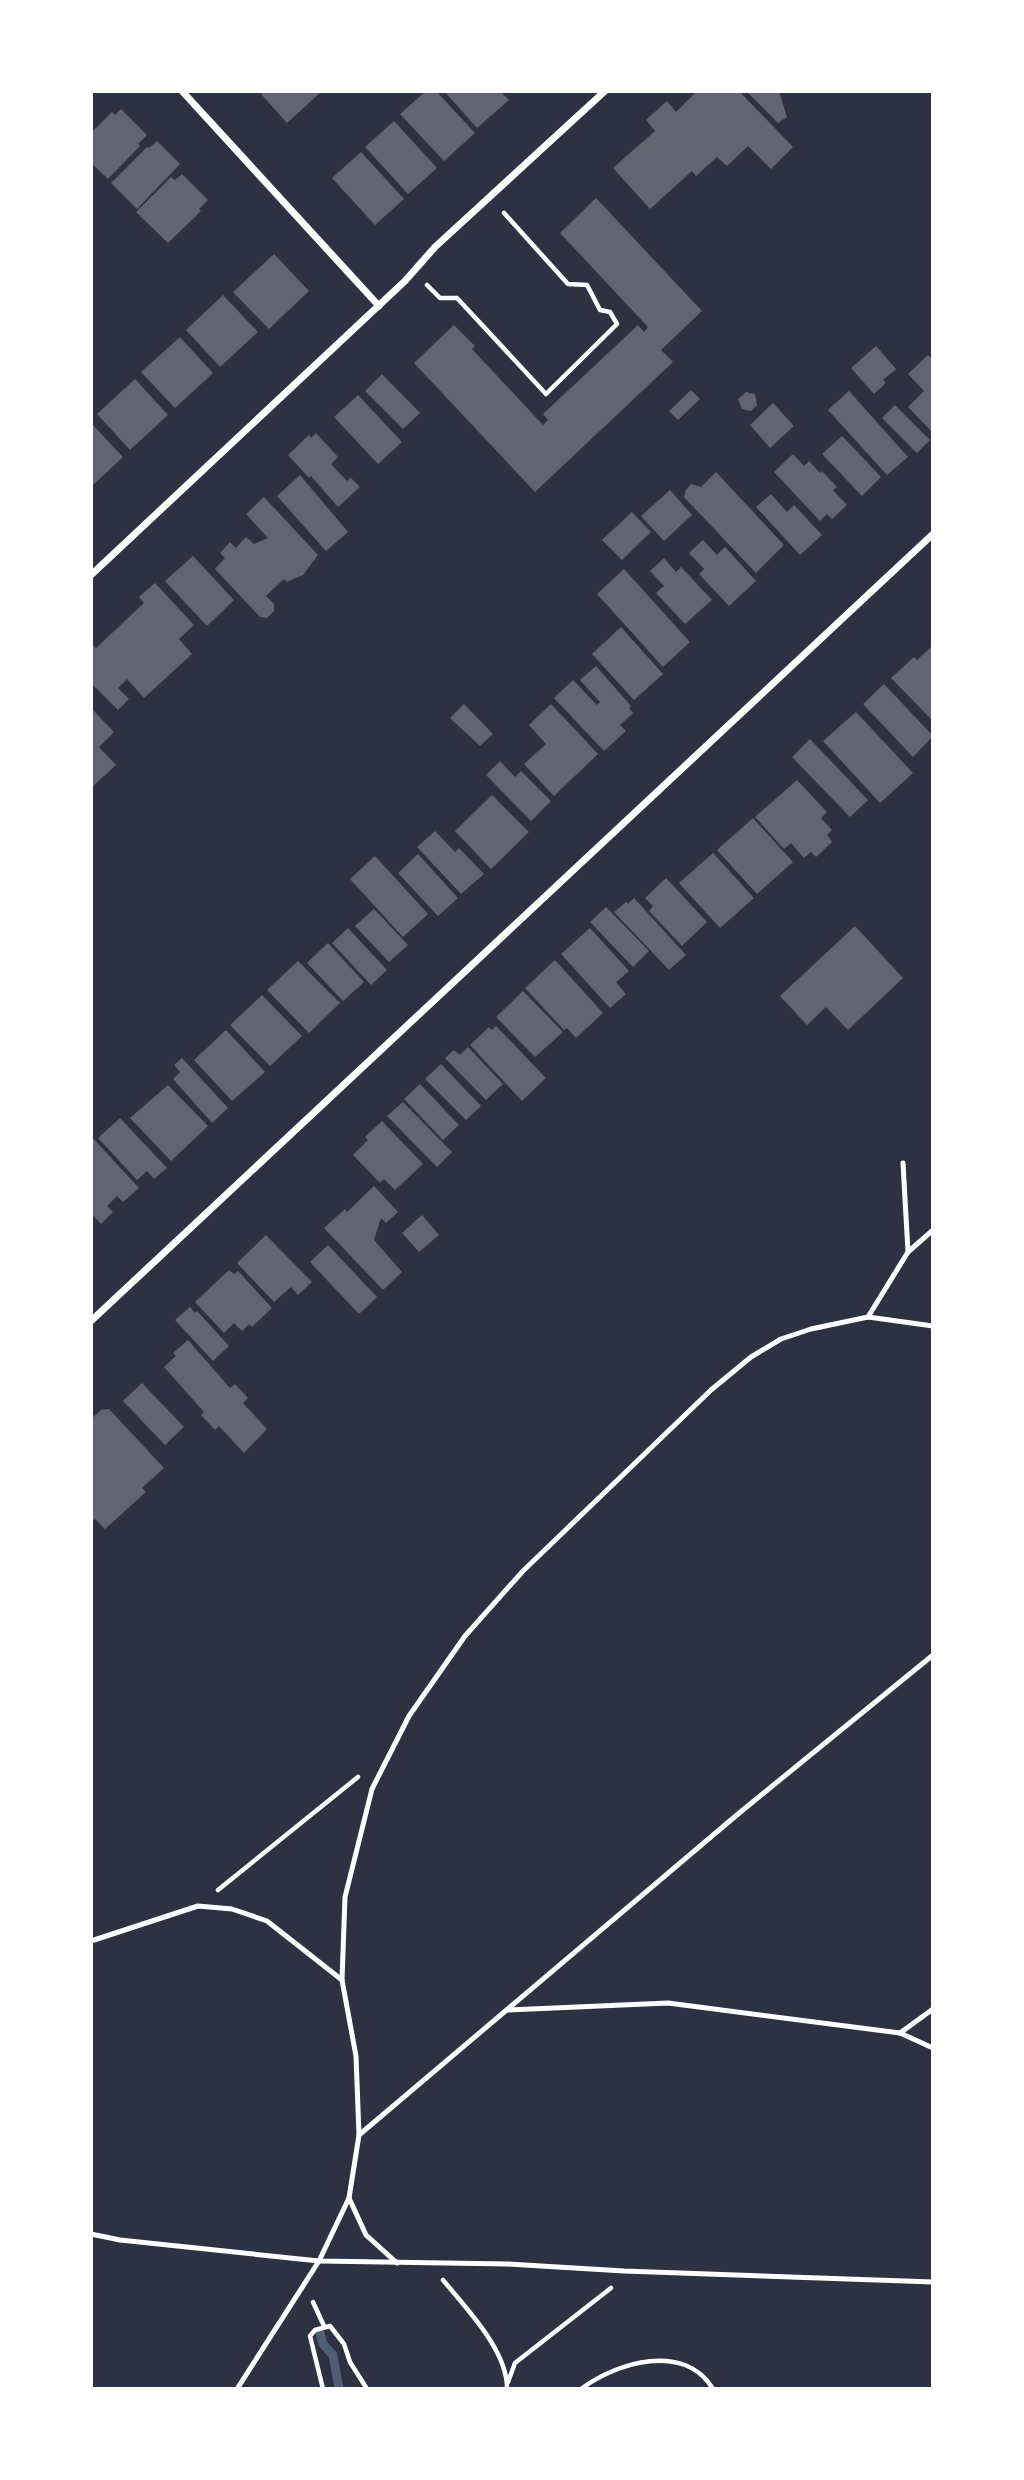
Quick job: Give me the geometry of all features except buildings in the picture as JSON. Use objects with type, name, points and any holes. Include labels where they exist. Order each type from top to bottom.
[{"type":"street","points":[[182,91],[379,306]]},
{"type":"street","points":[[91,575],[379,306],[435,247],[605,91]]},
{"type":"street","points":[[91,1321],[933,534]]},
{"type":"lane","points":[[903,1163],[908,1252]]},
{"type":"lane","points":[[868,1317],[908,1252],[933,1230]]},
{"type":"lane","points":[[237,2389],[302,2290],[349,2198],[359,2135],[356,2056],[342,1980],[345,1896],[372,1789],[409,1716],[465,1636],[523,1571],[711,1390],[751,1357],[781,1339],[811,1329],[868,1317],[933,1326]]},
{"type":"lane","points":[[359,2135],[738,1814],[933,1655]]},
{"type":"lane","points":[[91,1941],[198,1906],[232,1909],[267,1921],[342,1980]]},
{"type":"lane","points":[[508,2010],[668,2003],[900,2033],[933,2048]]},
{"type":"lane","points":[[900,2033],[933,2009]]},
{"type":"lane","points":[[349,2198],[366,2235],[397,2263]]},
{"type":"lane","points":[[91,2234],[120,2240],[319,2261],[428,2261],[933,2282]]},
{"type":"path","points":[[426,285],[440,298],[457,298],[546,394],[617,324],[610,312],[600,310],[587,285],[568,284],[504,213]]},
{"type":"path","points":[[198,1906],[390,1752]]},
{"type":"path","points":[[428,2261],[485,2332],[508,2382]]},
{"type":"path","points":[[508,2389],[515,2363],[608,2292],[624,2271]]},
{"type":"path","points":[[302,2290],[314,2305],[324,2327]]},
{"type":"path","points":[[323,2389],[310,2336],[315,2330],[330,2326],[344,2344],[350,2362],[367,2389]]},
{"type":"path","points":[[581,2389],[614,2369],[644,2362],[678,2361],[706,2377],[713,2389]]},
{"type":"waterway","points":[[320,2333],[323,2344],[333,2355],[339,2389]]}]
